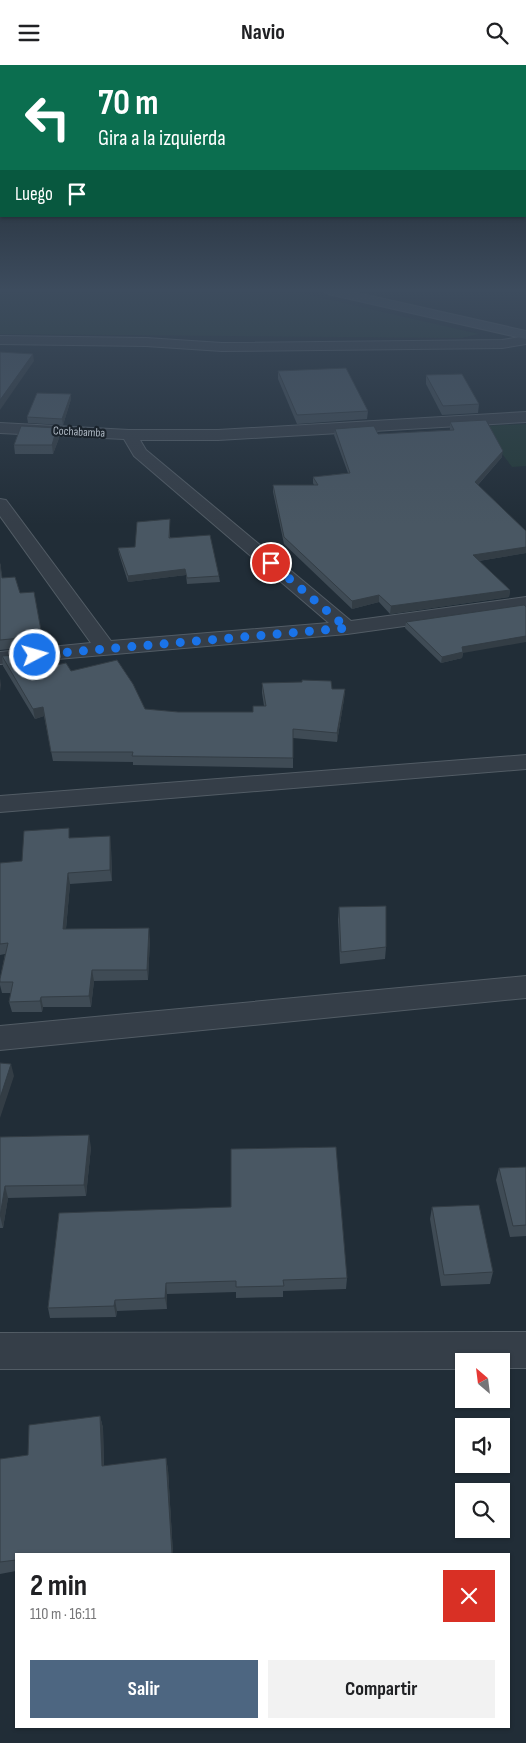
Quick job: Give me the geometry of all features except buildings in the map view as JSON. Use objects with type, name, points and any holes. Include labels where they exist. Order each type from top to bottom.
[{"type":"street","name":"Cochabamba","points":[[0,427],[129,435],[226,435],[526,417]]},
{"type":"street","points":[[129,435],[140,453],[347,628]]},
{"type":"street","points":[[0,504],[105,648]]},
{"type":"street","points":[[0,659],[105,648],[347,628],[526,603]]},
{"type":"street","points":[[0,804],[526,762]]},
{"type":"street","points":[[0,1038],[526,987]]},
{"type":"street","points":[[0,1351],[526,1350]]},
{"type":"green space","points":[[526,424],[526,466],[512,467],[481,426]]},
{"type":"route","points":[[35,655],[347,628],[271,563]]}]
